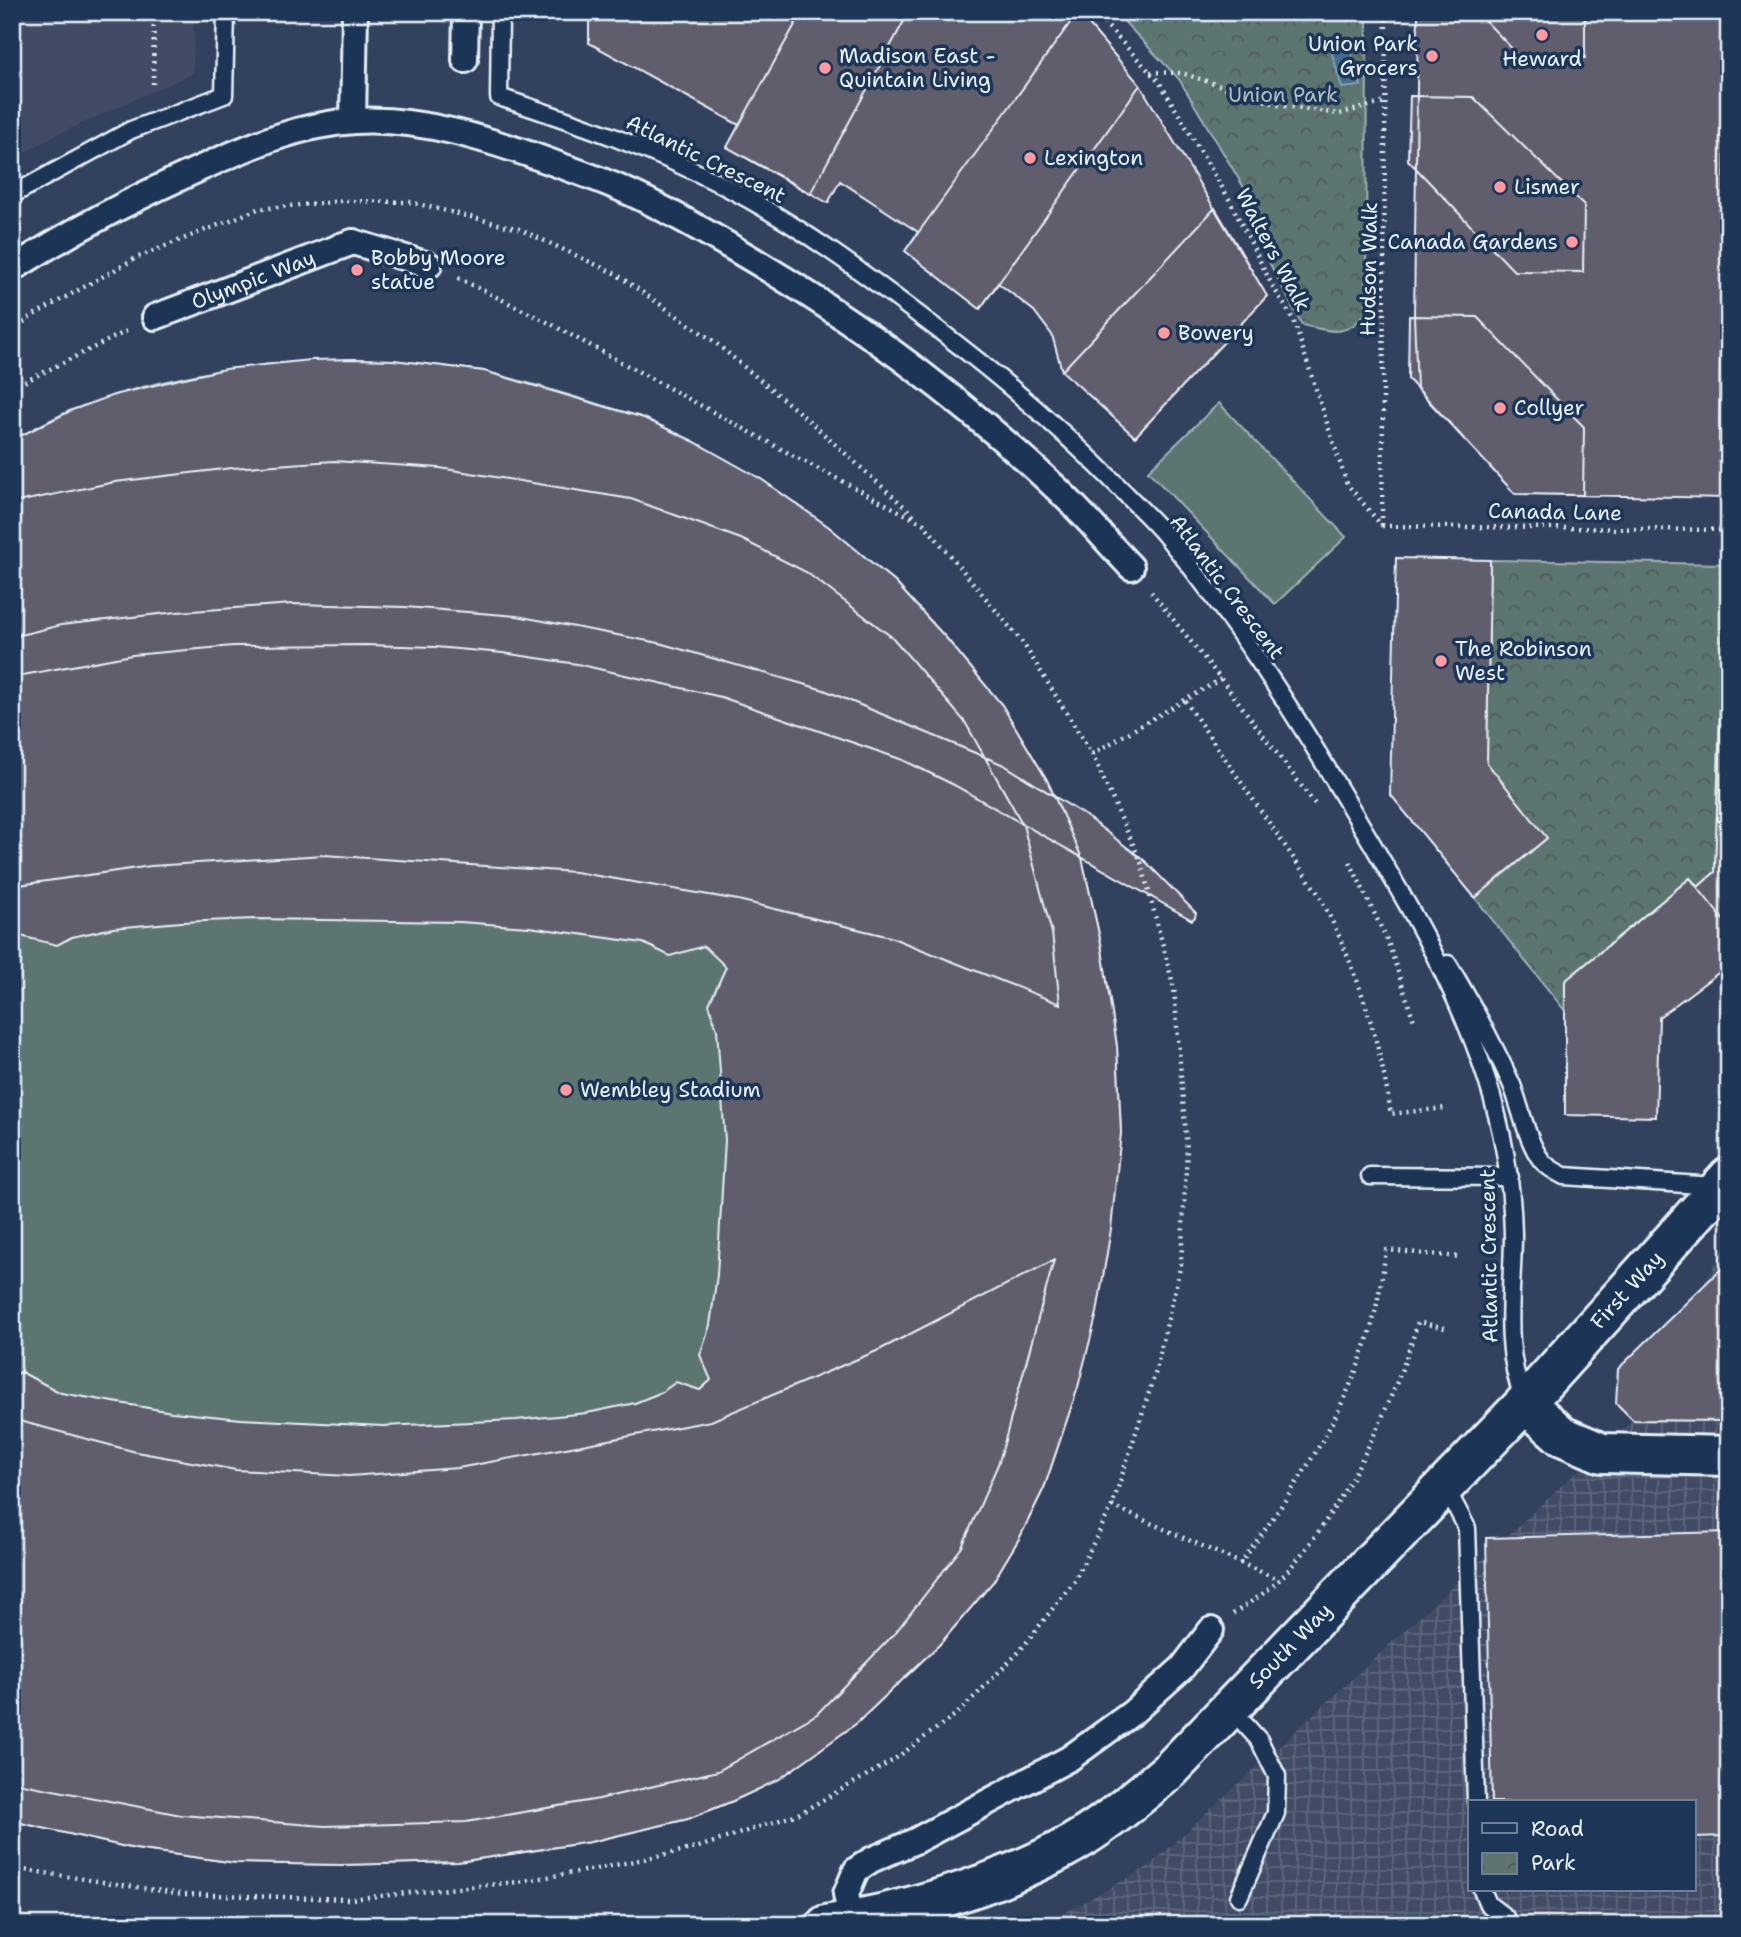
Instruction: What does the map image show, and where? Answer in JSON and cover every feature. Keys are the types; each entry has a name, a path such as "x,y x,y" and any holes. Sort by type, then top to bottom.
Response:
{"main road":[{"name":"First Way","path":"1525,1404 1726,1182"},
{"path":"1525,1404 1562,1436 1602,1453 1729,1456"},
{"name":"South Way","path":"843,1923 916,1905 991,1881 1062,1850 1114,1816 1170,1770 1231,1709 1525,1404"}],"street":[{"path":"353,121 355,12"},
{"path":"465,60 466,12"},
{"path":"12,268 56,240 147,192 257,143 294,131 353,121 387,121 513,148 625,190 806,290 979,420 1056,488 1131,567"},
{"path":"353,242 429,265"},
{"name":"Olympic Way","path":"269,268 353,242"},
{"name":"Olympic Way","path":"155,317 353,242"},
{"path":"843,1923 846,1894 856,1870 1070,1758 1132,1713 1182,1668 1211,1630"}],"lane":[{"path":"12,194 131,130 224,95 226,12"},
{"name":"Atlantic Crescent","path":"500,12 499,97 599,131 722,185 797,228 860,271 994,372 1089,456 1164,534 1235,626 1317,751 1387,868 1468,1026 1502,1127 1510,1177 1513,1235 1511,1340 1515,1378 1525,1404"},
{"path":"1387,868 1483,1022 1513,1087 1533,1146 1551,1170 1564,1177 1726,1182"},
{"path":"1370,1176 1510,1177"},
{"path":"1445,1486 1467,1528 1476,1800"},
{"path":"1231,1709 1259,1740 1277,1776 1276,1812 1239,1897"},
{"path":"1483,1892 1488,1904 1505,1917"}],"path":[{"path":"153,84 154,12"},
{"name":"Walters Walk","path":"1094,12 1160,83 1229,199 1272,285 1293,319 1347,484 1382,526"},
{"name":"Hudson Walk","path":"1382,526 1386,12"},
{"path":"1150,72 1182,73 1278,105 1339,114 1385,102"},
{"path":"12,331 30,317 138,257 258,209 343,201 410,202 519,229 616,274 712,340 807,419 924,524 1024,643 1092,754 1141,862 1174,988 1187,1150 1181,1264 1155,1374 1112,1506 1075,1580 1019,1652 959,1712 892,1761 798,1814 696,1848 517,1882 350,1899 182,1894 12,1868"},
{"path":"429,265 524,310 924,524"},
{"path":"12,388 52,369"},
{"name":"Canada Lane","path":"1382,526 1729,530"},
{"path":"1131,567 1221,679 1319,810"},
{"path":"1092,754 1221,679"},
{"path":"1185,701 1317,892 1330,916 1366,1003 1391,1114 1446,1108"},
{"path":"1346,853 1388,942 1415,1024"},
{"path":"1240,1564 1286,1501 1350,1387 1369,1332 1386,1250 1458,1257"},
{"path":"1211,1630 1279,1580 1318,1531 1361,1460 1390,1401 1418,1322 1449,1329"},
{"path":"1112,1506 1279,1580"}],"shaded area":[{"path":"12,12 194,12 193,73 52,137 12,160"},
{"path":"1347,38 1361,86 1342,88 1329,43"},
{"path":"1729,1239 1729,1925 1037,1925 1048,1922 1149,1866 1633,1420 1649,1383"}],"green space":[{"name":"Union Park","path":"1115,12 1367,12 1366,312 1359,321 1345,330 1337,331 1302,325 1256,237 1252,201 1179,79"},
{"name":"Wembley Stadium","path":"356,359 393,360 484,371 644,418 761,479 829,527 895,582 1002,705 1047,780 1082,858 1101,943 1117,1046 1121,1133 1078,1387 1044,1488 1020,1537 993,1582 940,1644 857,1723 778,1780 733,1801 688,1819 590,1842 458,1862 341,1865 236,1863 135,1849 12,1821 12,440 75,409 178,378 249,366"},
{"path":"1219,403 1346,537 1275,604 1148,471"},
{"path":"1490,560 1725,564 1715,872 1698,887 1690,878 1565,981 1565,1011 1475,898 1547,838 1487,763"}],"building":[{"path":"12,12 25,12 12,29"},
{"path":"589,12 1063,12 1071,21 1078,12 1140,85 1267,296 1135,437 1062,371 1052,335 1034,311 998,283 980,309 905,251 918,232 840,181 828,203 727,147 739,125 589,43"},
{"name":"Madison East - Quintain Living","path":"802,12 909,12 810,194 727,147"},
{"name":"Lexington","path":"1078,12 1140,85 980,309 905,251"},
{"name":"Canada Gardens","path":"1418,12 1729,12 1729,498 1515,494 1417,388 1414,316"},
{"name":"Heward","path":"1477,12 1585,12 1585,58 1520,57"},
{"path":"1726,12 1729,12 1729,56 1725,56"},
{"path":"1726,12 1729,12 1729,56 1725,56"},
{"name":"Lismer","path":"1410,96 1473,97 1584,205 1583,272 1514,271 1408,160"},
{"path":"1725,154 1729,154 1729,487 1722,487 1723,441 1719,441 1720,345 1726,345 1727,247 1723,247"},
{"path":"1725,154 1729,154 1729,247 1723,247"},
{"name":"Bowery","path":"1215,208 1267,296 1135,437 1062,371"},
{"name":"Collyer","path":"1409,316 1477,317 1584,427 1583,495 1515,494 1408,379"},
{"path":"1720,345 1729,345 1729,441 1719,441"},
{"name":"Wembley Stadium","path":"311,360 393,360 484,371 644,418 693,441 761,479 829,527 895,582 1002,705 1047,780 1082,858 1101,943 1117,1046 1121,1133 1111,1229 1097,1313 1078,1387 1044,1488 1020,1537 993,1582 940,1644 857,1723 778,1780 733,1801 688,1819 590,1842 458,1862 341,1865 236,1863 135,1849 12,1821 12,1377 21,1372 61,1393 172,1412 241,1419 383,1426 516,1420 587,1413 635,1403 662,1392 676,1382 700,1390 711,1380 700,1355 710,1325 717,1275 725,1140 717,1030 709,1004 726,967 704,946 670,956 643,943 529,927 460,922 255,919 181,922 113,928 72,937 57,945 12,934 12,440 72,410 114,395 180,379 225,369"},
{"path":"334,461 440,468 631,499 741,539 806,572 893,638 965,722 1023,825 1052,933 1060,1004 890,937 738,900 575,872 324,855 151,866 12,886 12,503 115,482 232,468"},
{"name":"The Robinson West","path":"1396,558 1490,560 1487,763 1547,838 1475,898 1390,794"},
{"path":"1725,564 1729,564 1729,965 1659,1017 1656,1117 1565,1115 1565,981 1690,878 1698,887 1715,872"},
{"path":"1725,564 1729,564 1729,821 1717,821"},
{"path":"293,604 405,607 517,616 659,643 824,690 1004,765 1083,814 1145,861 1196,913 1195,917 1192,920 954,785 903,760 721,697 577,664 503,653 435,647 233,646 132,655 12,677 12,637 61,625 177,612"},
{"path":"1690,878 1729,927 1729,965 1659,1017 1656,1117 1565,1115 1565,981"},
{"path":"1054,1260 999,1462 962,1547 895,1633 817,1714 718,1771 599,1799 466,1822 325,1826 181,1815 12,1782 12,1419 136,1452 236,1470 349,1476 458,1468 711,1421 879,1350"},
{"path":"1729,1261 1729,1421 1633,1420 1616,1403 1618,1369"},
{"path":"1729,1532 1729,1836 1696,1837 1696,1800 1492,1800 1486,1538"}],"place":[{"name":"Heward","path":"1542,35"},
{"name":"Union Park Grocers","path":"1432,56"},
{"name":"Madison East - Quintain Living","path":"825,68"},
{"name":"Lexington","path":"1030,158"},
{"name":"Lismer","path":"1500,187"},
{"name":"Canada Gardens","path":"1572,242"},
{"name":"Bobby Moore statue","path":"357,270"},
{"name":"Bowery","path":"1164,333"},
{"name":"Collyer","path":"1500,408"},
{"name":"The Robinson West","path":"1441,661"},
{"name":"Wembley Stadium","path":"566,1090"}]}
